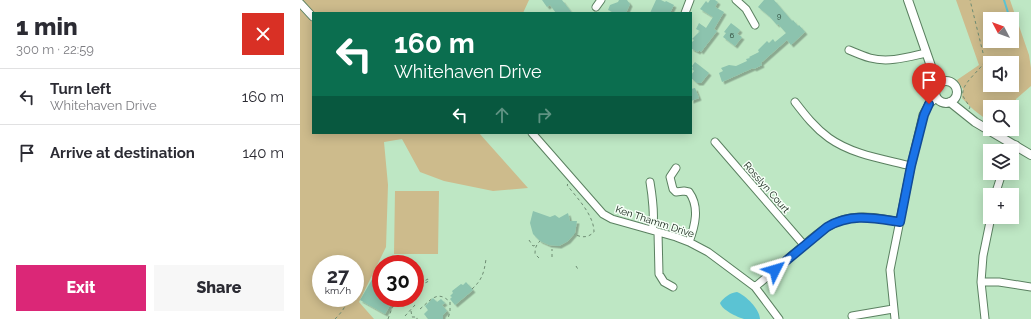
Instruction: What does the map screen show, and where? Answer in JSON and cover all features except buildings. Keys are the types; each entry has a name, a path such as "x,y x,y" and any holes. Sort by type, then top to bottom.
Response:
{"street":[{"path":"596,8 601,0"},
{"path":"686,12 690,0"},
{"path":"736,0 746,9 755,25"},
{"path":"908,0 932,70 939,83"},
{"path":"300,3 312,17"},
{"path":"849,50 870,58 882,60 896,59 926,53"},
{"path":"946,81 955,86 955,97 950,102 944,103 936,98 935,88 939,83 946,81"},
{"path":"894,319 890,270 911,166 924,115 929,104 936,98"},
{"path":"795,102 812,123 829,138 836,142 860,153 911,166"},
{"path":"950,102 1007,144"},
{"name":"Ken Thamm Drive","path":"533,134 603,214 612,219 676,237 708,252 755,287 779,319"},
{"name":"Rosslyn Court","path":"715,142 804,245"},
{"path":"1019,151 1031,155"},
{"path":"676,168 670,177 673,189 676,192 689,192 694,202 695,224 689,242"},
{"path":"650,182 659,274 664,282 673,287"},
{"path":"755,287 804,245 835,222 851,218 868,217 900,222"},
{"path":"986,319 981,282 983,256 989,224"},
{"path":"981,282 999,282 1031,287"},
{"path":"852,316 893,309"}],"path":[{"path":"966,114 970,107 964,97 964,86 983,65 984,61 970,0"},
{"path":"573,180 567,185 589,214 594,226 594,232 589,236 580,237 574,234"},
{"path":"530,240 533,246 536,245"},
{"path":"539,258 535,254 535,250 536,245 540,241"},
{"path":"552,249 552,257"},
{"path":"472,289 479,283 484,273 486,259"},
{"path":"576,266 580,271"},
{"path":"428,279 429,281 415,287 428,279"},
{"path":"420,309 437,295 441,296 450,302 448,319"},
{"path":"335,319 344,307"},
{"path":"388,319 393,307"},
{"path":"405,316 414,307"},
{"path":"411,311 412,317 416,317 417,319"}],"shaded area":[{"path":"300,0 529,0 523,12 312,12 312,134 480,134 528,188 493,191 444,181 420,172 402,139 384,142 388,185 386,247 382,255 372,255 372,276 364,292 364,255 312,255 312,307 363,307 374,319 300,319"},
{"path":"956,0 1010,0 1014,12 983,12 983,48 1019,48 1019,26 1029,55 1031,86 1016,100 983,100 983,117 968,105 962,98 963,89 957,80 979,65"},
{"path":"395,191 439,191 438,254 394,254"}],"water":[{"path":"737,292 752,303 760,319 741,318 730,313 721,306 720,303 725,297"}],"waterway":[{"path":"1004,0 1008,12"}],"route":[{"path":"775,270 804,245 835,222 851,218 868,217 900,222 911,166 924,115 929,104"}]}
